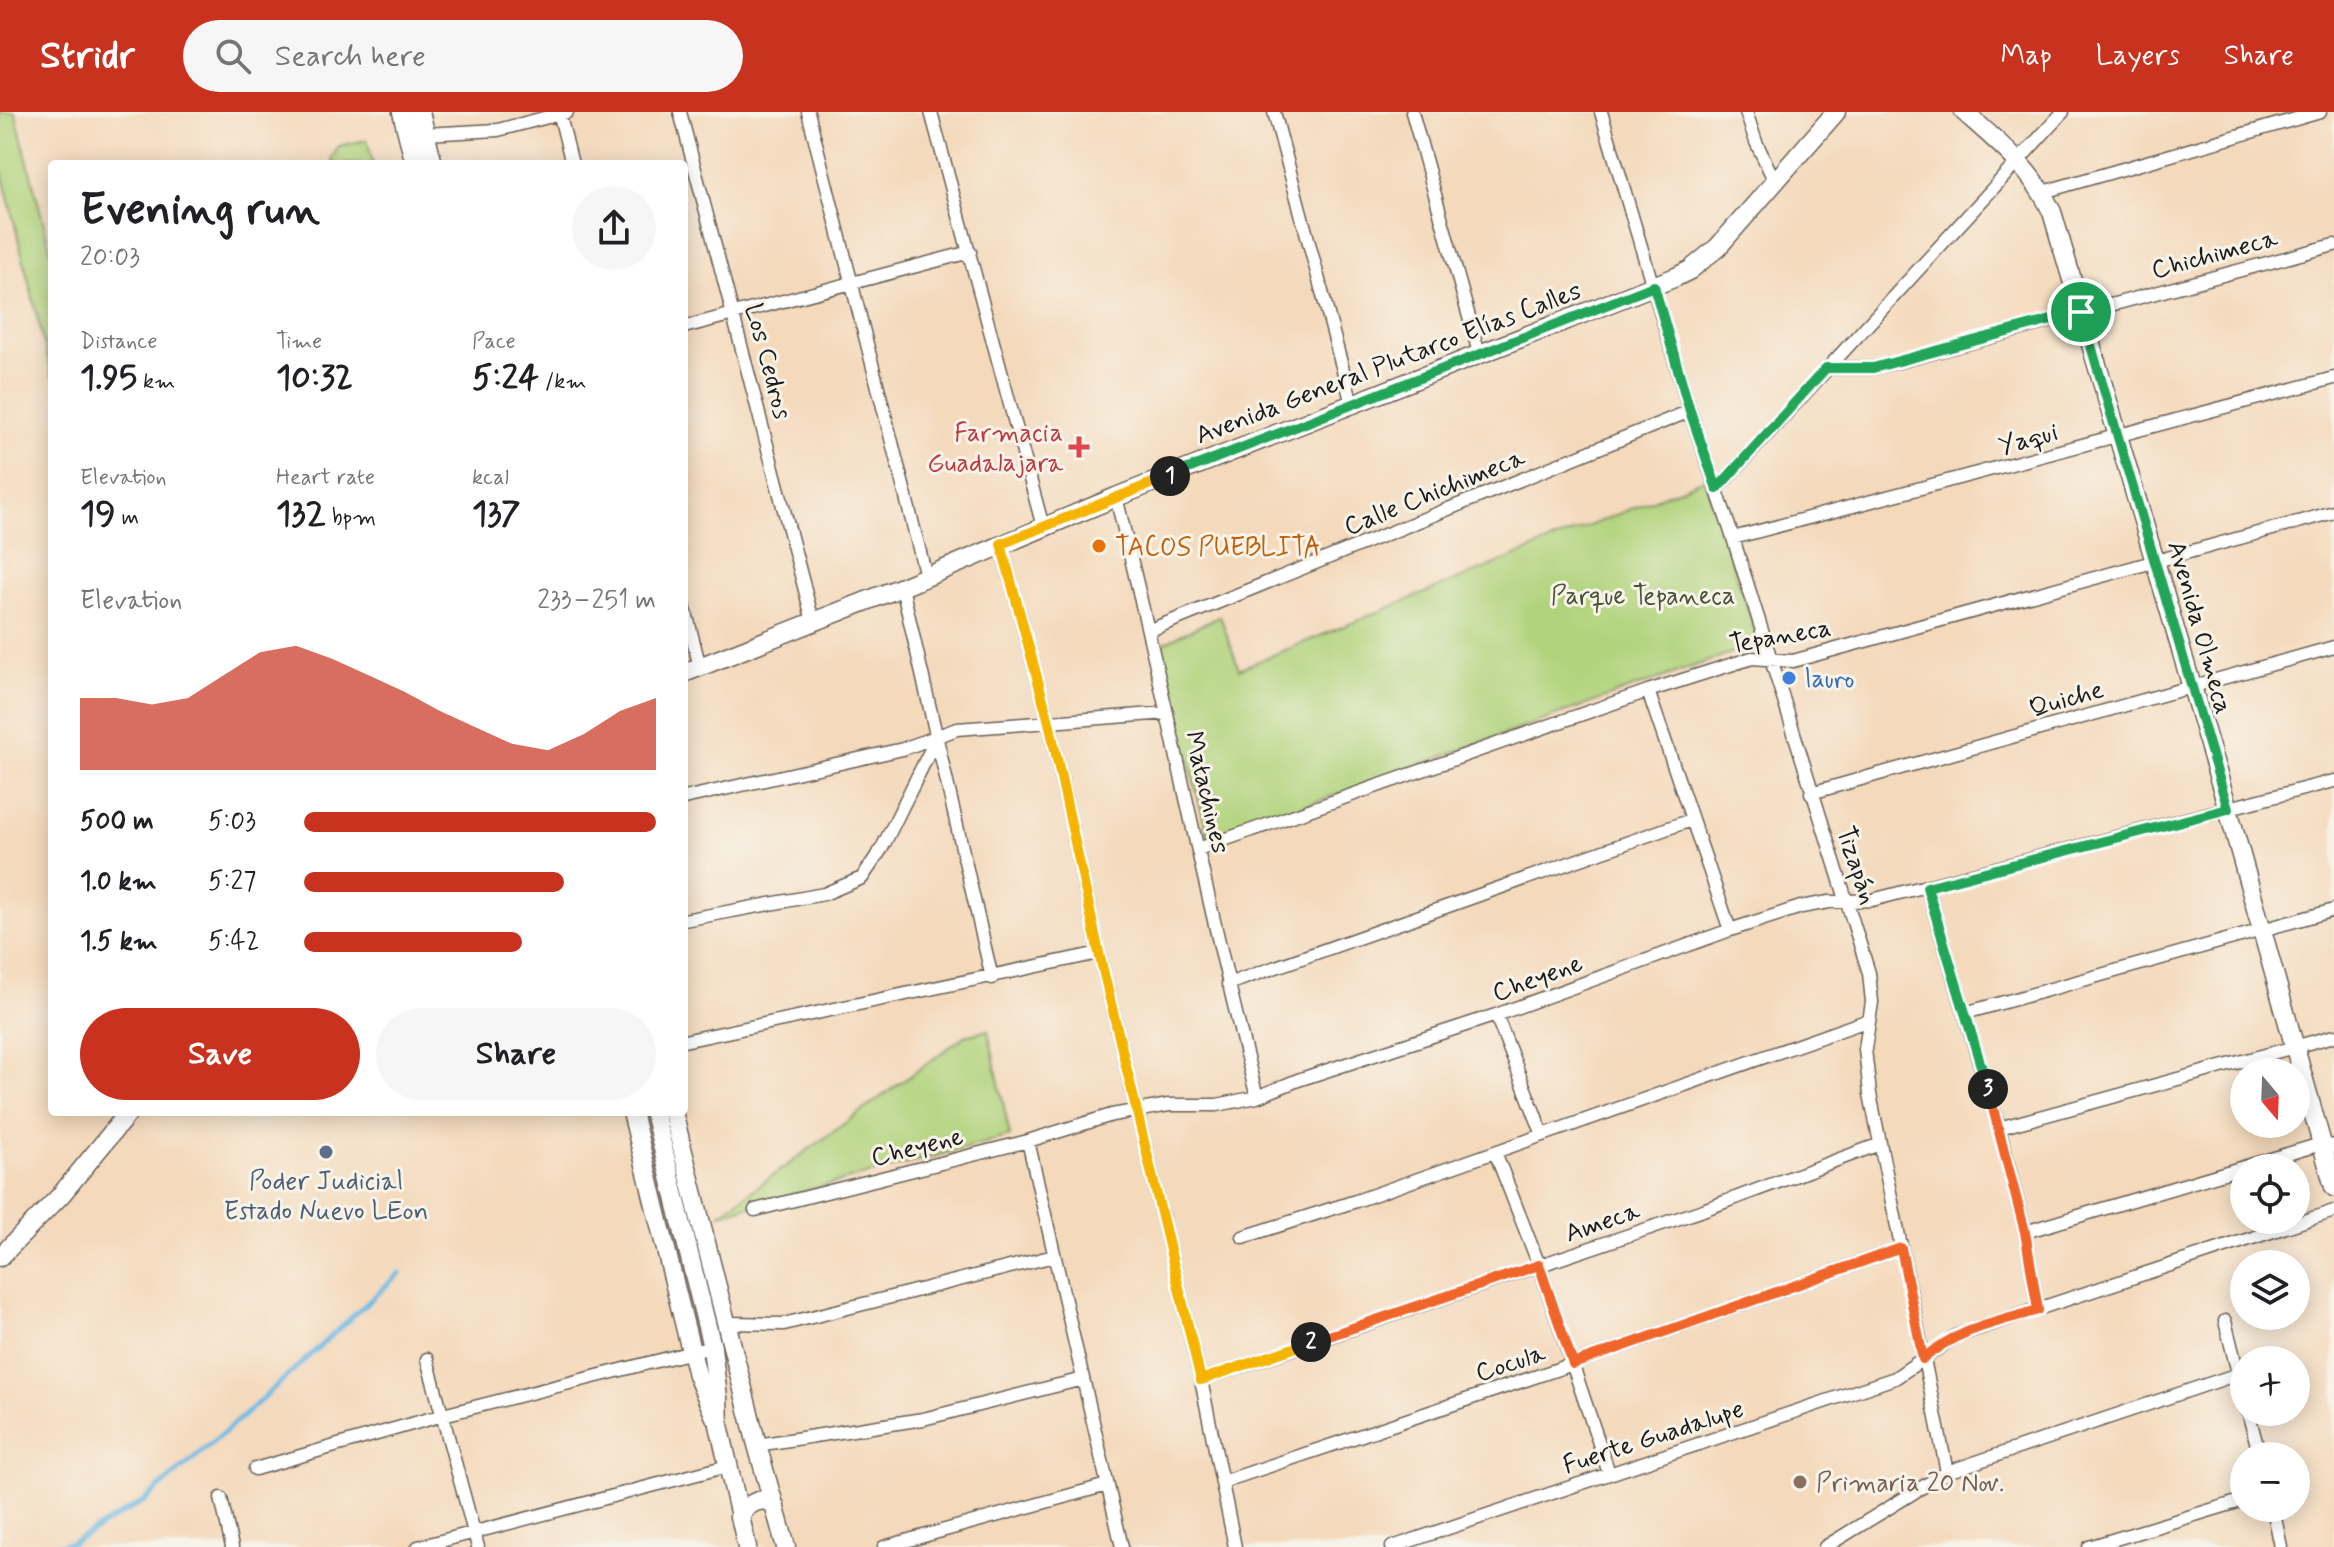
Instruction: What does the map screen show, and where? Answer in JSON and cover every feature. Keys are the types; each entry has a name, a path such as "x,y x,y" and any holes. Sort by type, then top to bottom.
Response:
{"street":[{"path":"402,112 414,160"},
{"path":"420,112 432,160"},
{"name":"Los Cedros","path":"680,112 813,621"},
{"path":"808,112 926,576"},
{"path":"931,112 1043,527"},
{"path":"1274,112 1352,404"},
{"path":"1412,112 1479,353"},
{"name":"Tizapán","path":"1601,112 1690,411 1733,538 1872,986 1865,1064 1947,1472"},
{"path":"1746,112 1775,182"},
{"name":"Avenida General Plutarco Elías Calles","path":"692,670 902,587 1116,497 1690,270 1705,259 1836,112"},
{"name":"Avenida Olmeca","path":"1964,112 2018,161 2043,192 2058,232 2228,809 2260,930 2328,1145 2334,1187"},
{"path":"1717,489 2063,112"},
{"path":"2043,192 2320,112"},
{"path":"425,134 498,130 562,113 571,160"},
{"name":"Chichimeca","path":"1826,368 1873,368 2334,245"},
{"path":"688,326 970,252"},
{"name":"Yaqui","path":"1733,538 2334,378"},
{"name":"Calle Chichimeca","path":"1150,630 1690,411"},
{"name":"Matachines","path":"1116,497 1150,630 1228,984 1257,1097"},
{"name":"Tepaneca","path":"1198,849 1648,691 1752,658 1793,661 2334,512"},
{"path":"1001,544 1049,722 1099,953 1201,1380 1235,1547"},
{"path":"902,587 992,978"},
{"path":"688,638 692,670"},
{"name":"Quiche","path":"1811,793 2334,647"},
{"path":"1648,691 1730,930"},
{"path":"688,797 903,749 957,729 1167,713"},
{"path":"688,919 824,894 862,878 882,848 937,737"},
{"name":"Cheyene","path":"755,1210 1028,1141 1112,1115 1169,1105 1217,1105 1257,1097 1298,1080 1496,1015 1801,907 1872,900 1927,887 2334,781"},
{"path":"1228,984 1691,820"},
{"path":"1927,887 1999,1128 2025,1232 2038,1310"},
{"path":"1965,1013 2334,910"},
{"path":"688,1040 1099,953"},
{"path":"1496,1015 1543,1135"},
{"path":"1243,1237 1869,1020"},
{"path":"1999,1128 2334,1036"},
{"path":"0,1257 60,1196 126,1116"},
{"path":"633,1116 697,1375 719,1425"},
{"path":"655,1116 712,1347 719,1425 747,1547"},
{"path":"674,1116 757,1445 786,1547"},
{"path":"1028,1141 1122,1547"},
{"name":"Ameca","path":"1201,1380 1703,1210 1880,1144"},
{"path":"2025,1232 2328,1145"},
{"path":"1495,1152 1539,1265 1609,1473"},
{"name":"Fuerte Guadalupe","path":"1392,1547 1895,1378 1937,1346 1956,1336 2334,1211"},
{"name":"Cocula","path":"1222,1482 1573,1364 1901,1248"},
{"path":"726,1323 784,1324 1054,1256"},
{"path":"2225,1321 2231,1346"},
{"path":"255,1469 443,1415 712,1347"},
{"path":"427,1359 478,1547"},
{"path":"1825,1547 1947,1472 2230,1377"},
{"path":"757,1445 923,1419 1083,1379"},
{"path":"418,1547 728,1466"},
{"path":"884,1547 1107,1485"},
{"path":"221,1498 232,1547"},
{"path":"739,1517 748,1505 761,1500 775,1506"},
{"path":"2089,1547 2230,1504"},
{"path":"2276,1522 2281,1547"}],"green space":[{"path":"0,112 15,112 48,240 48,361 0,164"},
{"path":"367,140 372,160 332,160 339,146"},
{"name":"Parque Tepaneca","path":"1704,479 1759,643 1209,840 1159,645 1220,616 1239,669"},
{"path":"988,1030 1010,1136 720,1214 965,1036"}],"waterway":[{"path":"44,1547 72,1543 144,1501 250,1410 400,1273"}],"place":[{"name":"Farmacia Guadalajara","path":"1079,447"},
{"name":"TACOS PUEBLITA","path":"1099,546"},
{"name":"lauro","path":"1789,678"},
{"name":"Poder Judicial Estado Nuevo LEon","path":"326,1152"},
{"name":"Primaria 20 Nov.","path":"1800,1482"}],"route":[{"path":"1654,286 1690,411 1717,489 1826,368 1873,368 2081,312 2228,809 1927,887 1999,1128 2025,1232 2038,1310 1956,1336 1937,1346 1923,1359 1901,1248 1573,1364 1539,1265 1201,1380 1099,953 1049,722 1001,544 1654,286"}]}
